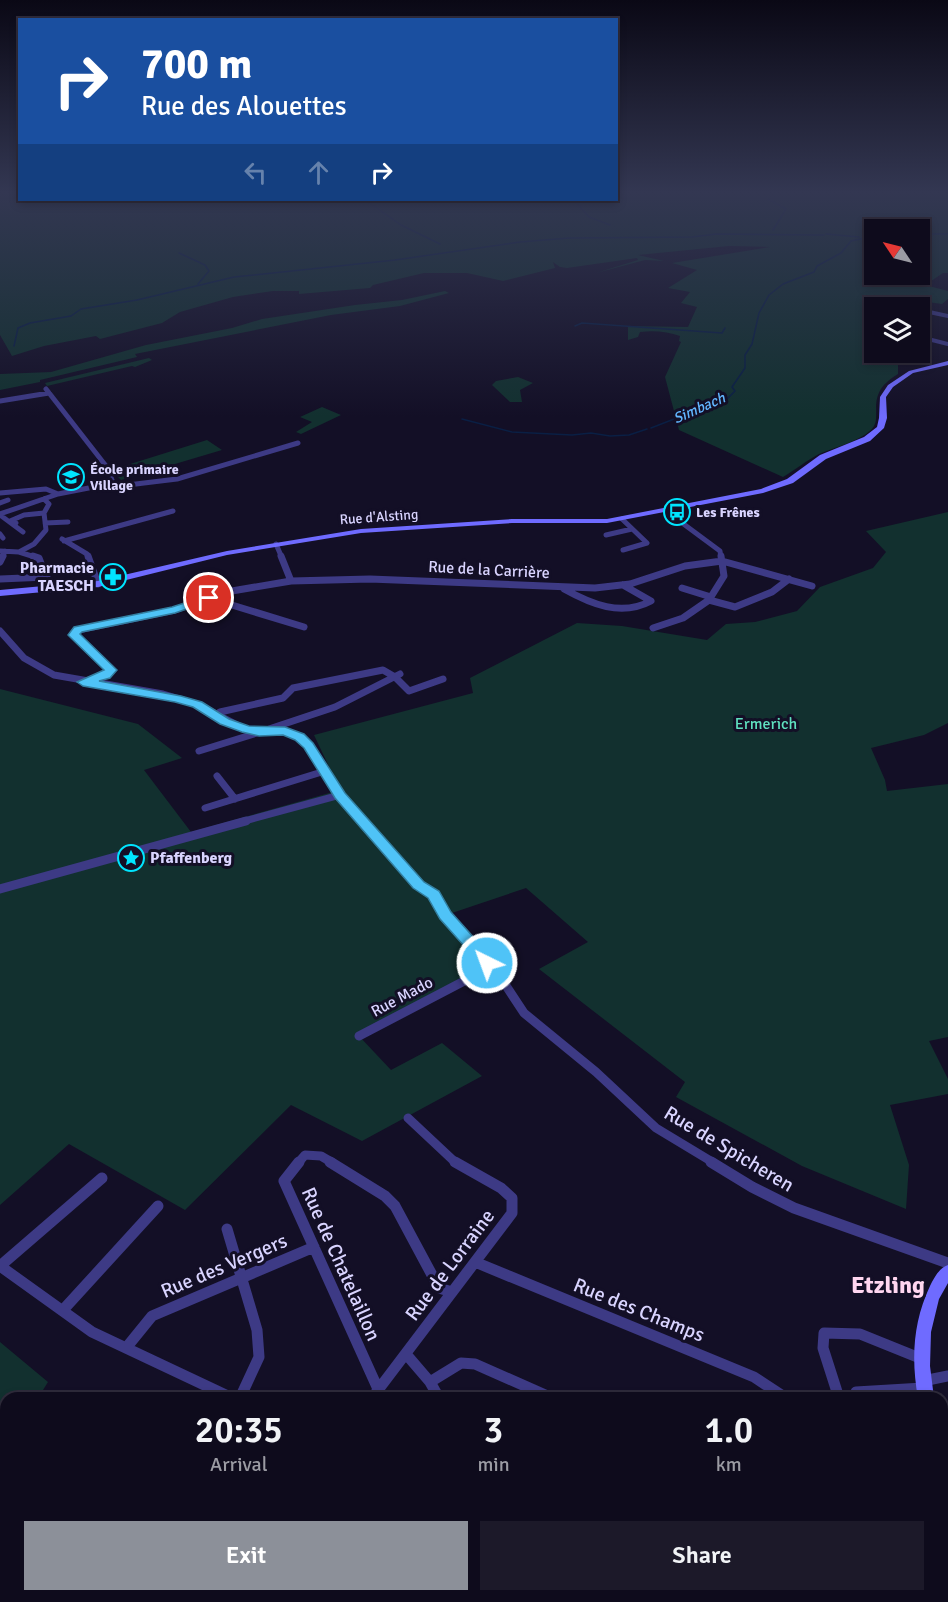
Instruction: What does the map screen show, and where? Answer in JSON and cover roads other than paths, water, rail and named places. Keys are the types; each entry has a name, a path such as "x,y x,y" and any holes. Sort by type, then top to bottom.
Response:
{"main road":[{"name":"Rue d'Alsting","path":"0,592 99,584 204,558 276,544 374,530 512,521 595,522 666,511 763,491 790,481 826,456 856,445 876,433 883,418 884,397 887,389 904,375 948,363"},
{"path":"924,1389 922,1359 927,1308 937,1284 948,1271"}],"street":[{"path":"930,312 948,316"},
{"path":"930,340 948,344"},
{"path":"0,401 47,391 106,466 112,478 110,483 58,494 0,515"},
{"path":"92,487 152,485 235,463 298,443"},
{"path":"0,493 46,489 58,494"},
{"path":"19,552 46,536 44,513 49,504 44,499"},
{"path":"0,503 8,500"},
{"path":"99,584 87,554 62,539 173,511"},
{"path":"653,628 683,618 710,598 724,576 720,551 666,511"},
{"path":"13,522 24,515 44,513"},
{"path":"0,515 13,522 22,532"},
{"path":"622,519 647,543 623,550"},
{"path":"45,523 68,522"},
{"path":"606,535 632,529"},
{"path":"276,544 291,581"},
{"path":"0,562 3,551 19,552 39,558 51,589"},
{"path":"722,561 812,586"},
{"name":"Rue de la Carrière","path":"83,682 106,675 111,670 74,635 78,630 175,610 226,592 291,581 370,579 529,584 563,588 623,585 685,566 722,561"},
{"path":"0,579 47,577"},
{"path":"682,588 735,607 772,592 789,579"},
{"path":"563,588 619,610 632,609 651,602 623,585"},
{"path":"209,598 304,627"},
{"path":"0,631 13,650 39,670 83,682 157,694 197,704 224,721 259,732"},
{"path":"220,712 283,698 293,688 383,670 397,675 409,691 444,679"},
{"path":"199,751 335,707 397,675"},
{"name":"Rue de Spicheren","path":"259,732 285,731 300,737 309,746 340,795 418,885 433,895 445,915 491,967 524,1013 596,1072 644,1119 752,1187 794,1208 948,1263"},
{"path":"205,808 325,771"},
{"path":"217,776 235,799"},
{"path":"0,889 340,795"},
{"name":"Rue Mado","path":"359,1036 491,967"},
{"name":"Rue de Lorraine","path":"377,1392 512,1213 512,1198 501,1188 460,1167 408,1118"},
{"name":"Rue de Chatelaillon","path":"374,1392 284,1181 304,1155 321,1156 385,1196 395,1206 439,1288 452,1292"},
{"path":"102,1178 0,1266 92,1332 219,1392"},
{"path":"63,1310 158,1206"},
{"path":"227,1229 257,1330 259,1357 243,1392"},
{"name":"Rue des Vergers","path":"126,1348 152,1316 314,1247"},
{"name":"Rue des Champs","path":"475,1262 754,1377 777,1392"},
{"path":"837,1392 823,1348 824,1333 860,1334 922,1359"},
{"path":"406,1354 436,1392"},
{"path":"430,1382 461,1363 475,1364 538,1392"},
{"path":"856,1392 924,1389 948,1376"}],"waterway":[{"path":"198,284 209,271 206,267"},
{"path":"14,346 18,328 30,323 71,316 81,309 137,300 234,277 331,267"},
{"name":"Simbach","path":"651,428 728,398 735,391 732,387 745,368 745,355 752,344 759,313 769,295 783,284 814,272 817,267"},
{"path":"575,326 582,323 722,333 725,328"},
{"name":"Simbach","path":"462,419 512,432 572,435 591,433 610,436 629,435 647,429"}],"place":[{"name":"École primaire Village","path":"71,477"},
{"name":"Les Frênes","path":"677,512"},
{"name":"Pharmacie TAESCH","path":"113,577"},
{"name":"Pfaffenberg","path":"131,858"}],"district":[{"name":"Etzling","path":"888,1285"}],"park label":[{"name":"Ermerich","path":"766,724"}]}
